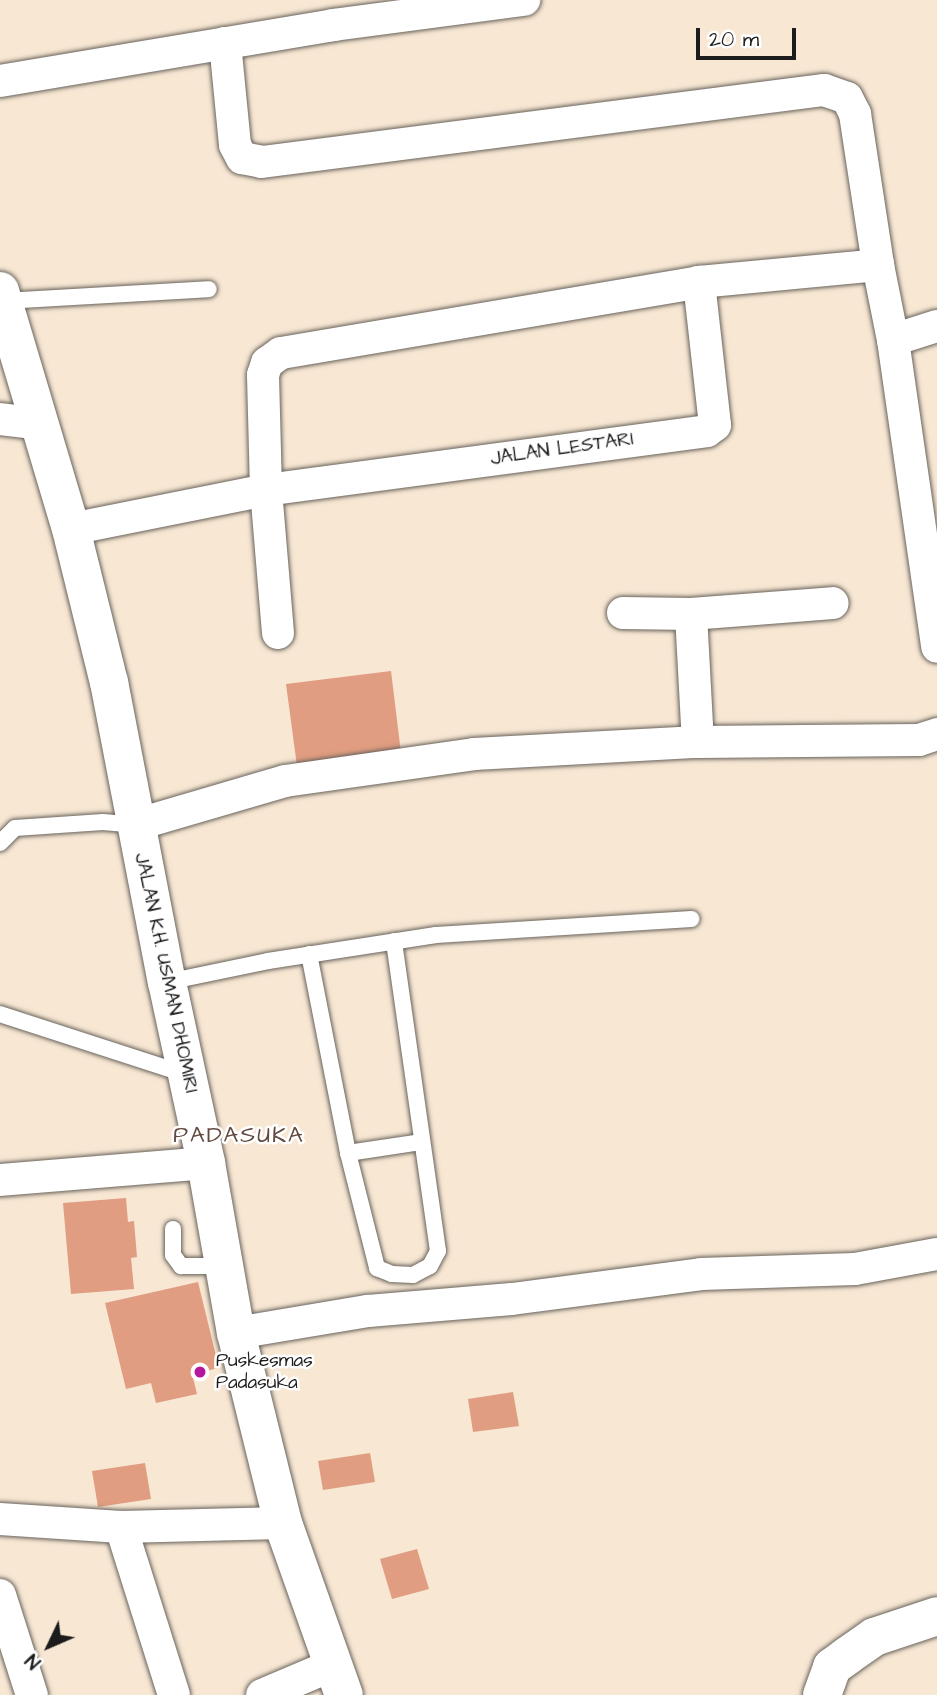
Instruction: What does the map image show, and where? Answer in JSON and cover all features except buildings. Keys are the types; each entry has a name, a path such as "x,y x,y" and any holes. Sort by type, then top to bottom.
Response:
{"main road":[{"name":"JALAN K.H. USMAN DHOMIRI","path":"1,296 42,424 109,682 135,825 206,1163 236,1333 283,1523 338,1680"},
{"path":"822,1695 827,1675 847,1656 874,1637 937,1616"}],"street":[{"path":"0,81 225,43 524,0"},
{"path":"225,43 235,145 242,158 262,162 824,90 847,98 855,114 878,265 893,340 935,612 937,647"},
{"path":"278,633 266,490 263,375 267,363 281,353 699,282 878,265"},
{"name":"JALAN LESTARI","path":"266,490 707,431 715,425 699,282"},
{"path":"893,340 937,326"},
{"path":"0,419 42,424"},
{"path":"71,528 266,490"},
{"path":"623,613 691,614 833,603"},
{"path":"691,614 698,742"},
{"path":"135,825 285,781 474,754 698,742 919,740 937,734"},
{"path":"0,1180 206,1163"},
{"path":"236,1333 368,1311 512,1299 701,1274 855,1269 937,1254"},
{"path":"0,1519 121,1527 283,1523"},
{"path":"121,1527 174,1695"},
{"path":"0,1595 32,1695"},
{"path":"262,1695 338,1680"}],"lane":[{"path":"1,296 209,289"},
{"path":"0,843 15,828 103,822 135,825"},
{"path":"167,982 309,954 394,941 508,929 692,919"},
{"path":"309,954 348,1153 377,1268 392,1274 413,1275 430,1266 438,1251 394,941"},
{"path":"0,1014 187,1075"},
{"path":"348,1153 422,1142"},
{"path":"173,1229 173,1255 181,1266 224,1266"}],"place":[{"name":"Puskesmas Padasuka","path":"200,1372"}],"district":[{"name":"PADASUKA","path":"239,1135"}]}
